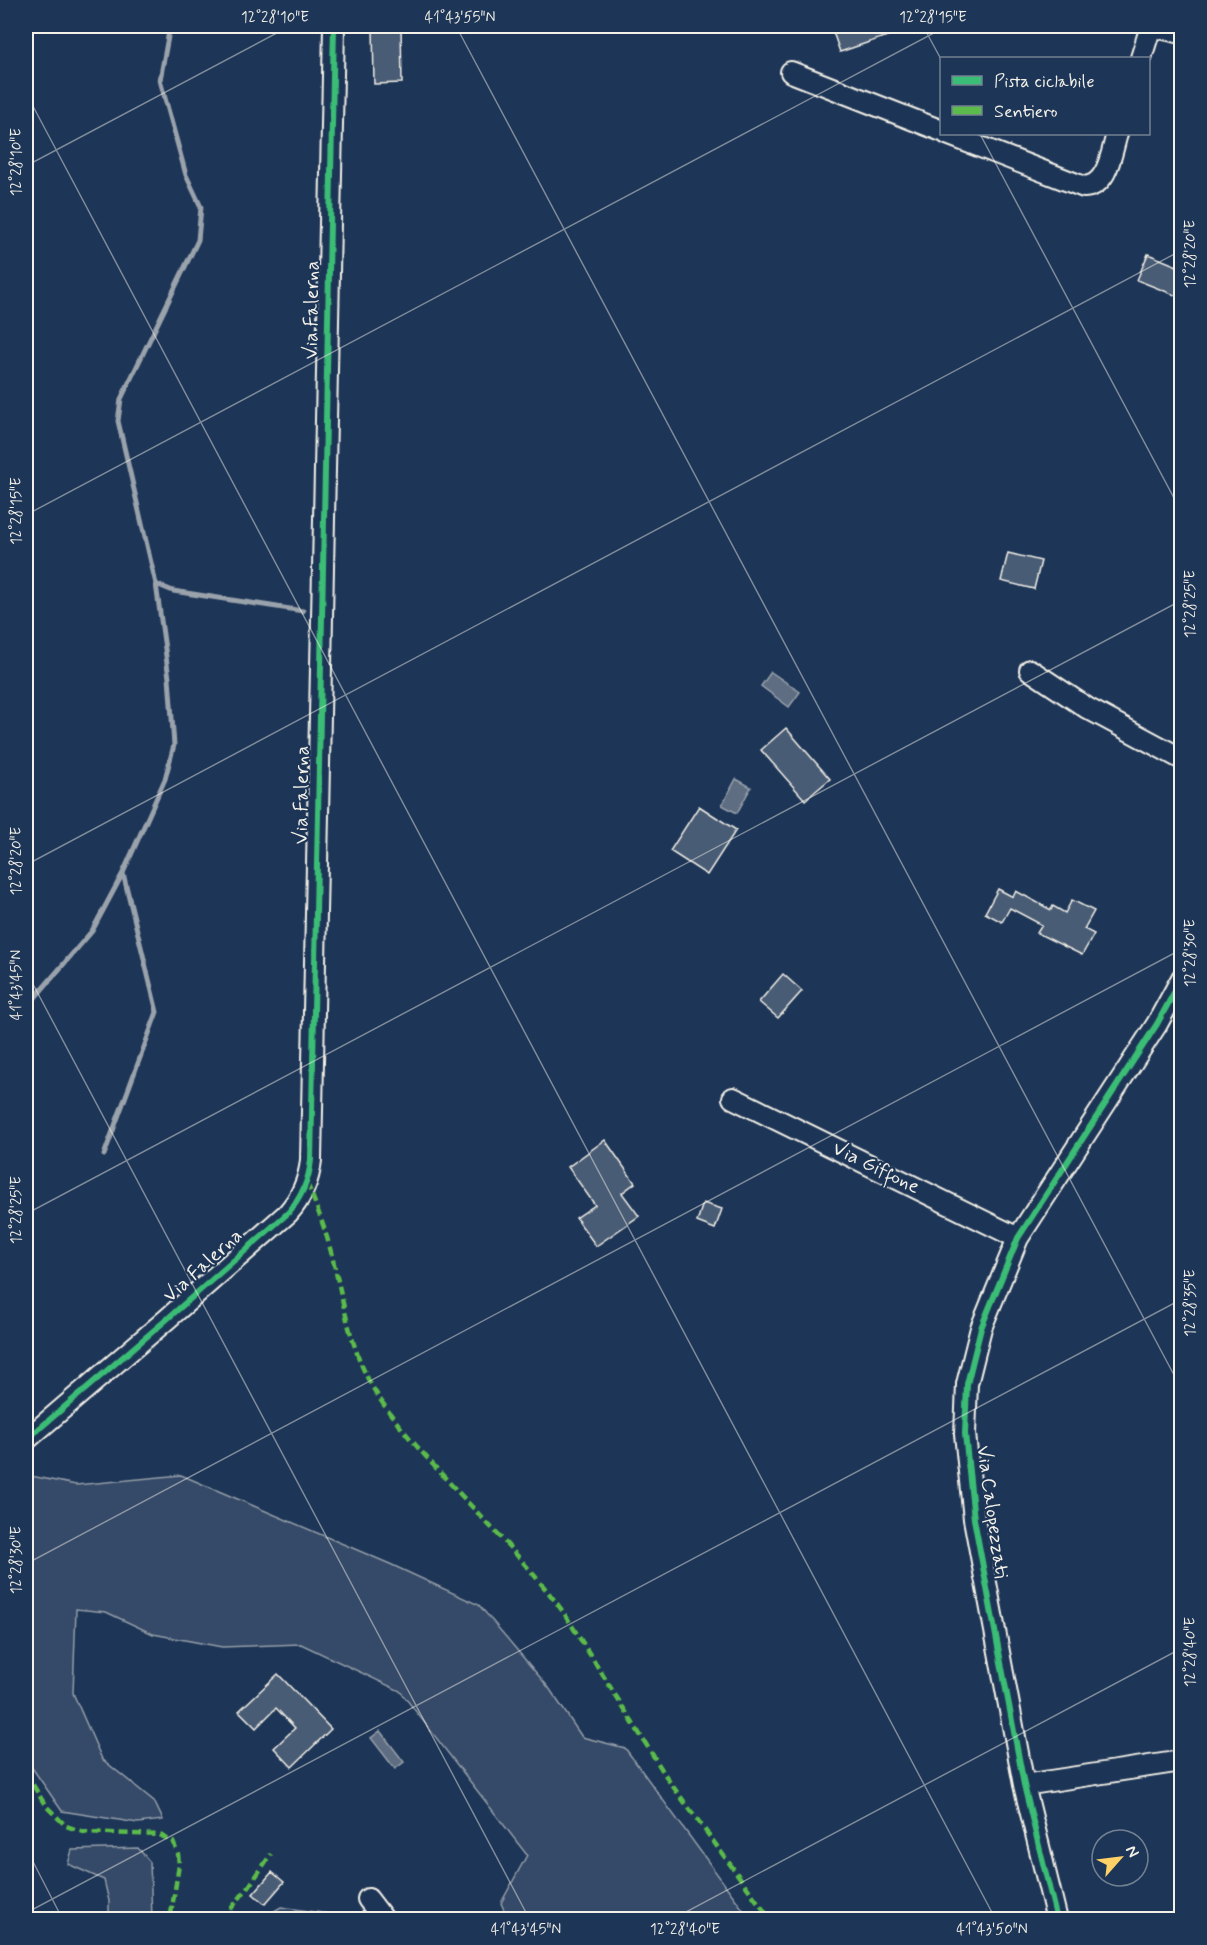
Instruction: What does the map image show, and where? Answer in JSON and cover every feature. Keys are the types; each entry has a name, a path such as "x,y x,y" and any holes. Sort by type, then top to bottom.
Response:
{"street":[{"name":"Via Falerna","path":"26,1440 288,1213 302,1193 308,1177 328,391 334,26"},
{"path":"1141,57 1151,26 1182,33"},
{"path":"791,72 940,130"},
{"path":"950,135 1084,187 1096,184 1104,176 1117,135"},
{"path":"1030,670 1087,708 1182,759"},
{"name":"Via Calopezzati","path":"1057,1920 1024,1785 974,1519 965,1434 967,1384 977,1341 1018,1238 1157,1024 1182,978"},
{"name":"Via Giffone","path":"733,1098 1018,1238"},
{"path":"1024,1785 1182,1761"},
{"path":"368,1899 384,1920"}],"shaded area":[{"path":"771,672 800,692 789,707 761,686"},
{"path":"736,779 751,787 737,813 722,805"},
{"path":"181,1475 390,1564 479,1605 549,1688 582,1737 625,1748 750,1919 508,1919 501,1903 527,1855 400,1691 301,1644 222,1647 153,1634 106,1612 76,1609 73,1693 102,1759 154,1801 163,1820 138,1823 62,1811 26,1759 26,1479 31,1476 76,1485"},
{"path":"380,1731 404,1762 395,1769 371,1738"},
{"path":"138,1848 150,1862 152,1919 109,1919 109,1901 104,1880 68,1864 72,1850"},
{"path":"281,1907 351,1917 349,1920 260,1919"}],"building":[{"path":"373,26 401,26 402,83 374,84"},
{"path":"831,26 911,26 911,28 840,52"},
{"path":"1148,254 1182,268 1182,298 1137,280"},
{"path":"1008,553 1041,561 1034,589 1001,581"},
{"path":"786,728 830,779 805,800 761,750"},
{"path":"699,806 736,830 707,875 670,851"},
{"path":"998,889 1013,897 1016,891 1051,910 1053,906 1065,913 1072,900 1094,911 1084,929 1094,934 1082,955 1037,933 1042,925 1010,908 1002,922 985,913"},
{"path":"783,974 802,991 778,1018 759,1002"},
{"path":"605,1140 635,1183 622,1193 639,1216 596,1246 576,1218 595,1205 568,1167"},
{"path":"703,1203 722,1209 715,1229 697,1222"},
{"path":"278,1674 331,1729 292,1767 274,1748 295,1728 276,1708 256,1728 239,1711"},
{"path":"272,1872 284,1882 265,1904 253,1894"}],"waterway":[{"path":"26,1008 92,931 123,873 165,779 174,745 169,678 156,584 118,421 121,399 198,240 201,207 186,175 160,80 170,26"},
{"path":"156,584 173,591 303,611"},
{"path":"104,1155 157,1012 123,873"}],"marked path":[{"path":"307,1183 329,1243 355,1348 374,1390 412,1440 516,1554 564,1613 669,1781 771,1920"},
{"path":"26,1773 45,1805 66,1826 84,1832 160,1835 173,1842 178,1854 179,1865 170,1920"},
{"path":"222,1920 271,1854"}],"cycle path":[{"path":"26,1440 288,1213 301,1195 309,1175 334,26"},
{"path":"1057,1920 1024,1785 974,1519 965,1434 967,1384 981,1328 1018,1238 1157,1024 1182,978"}]}
